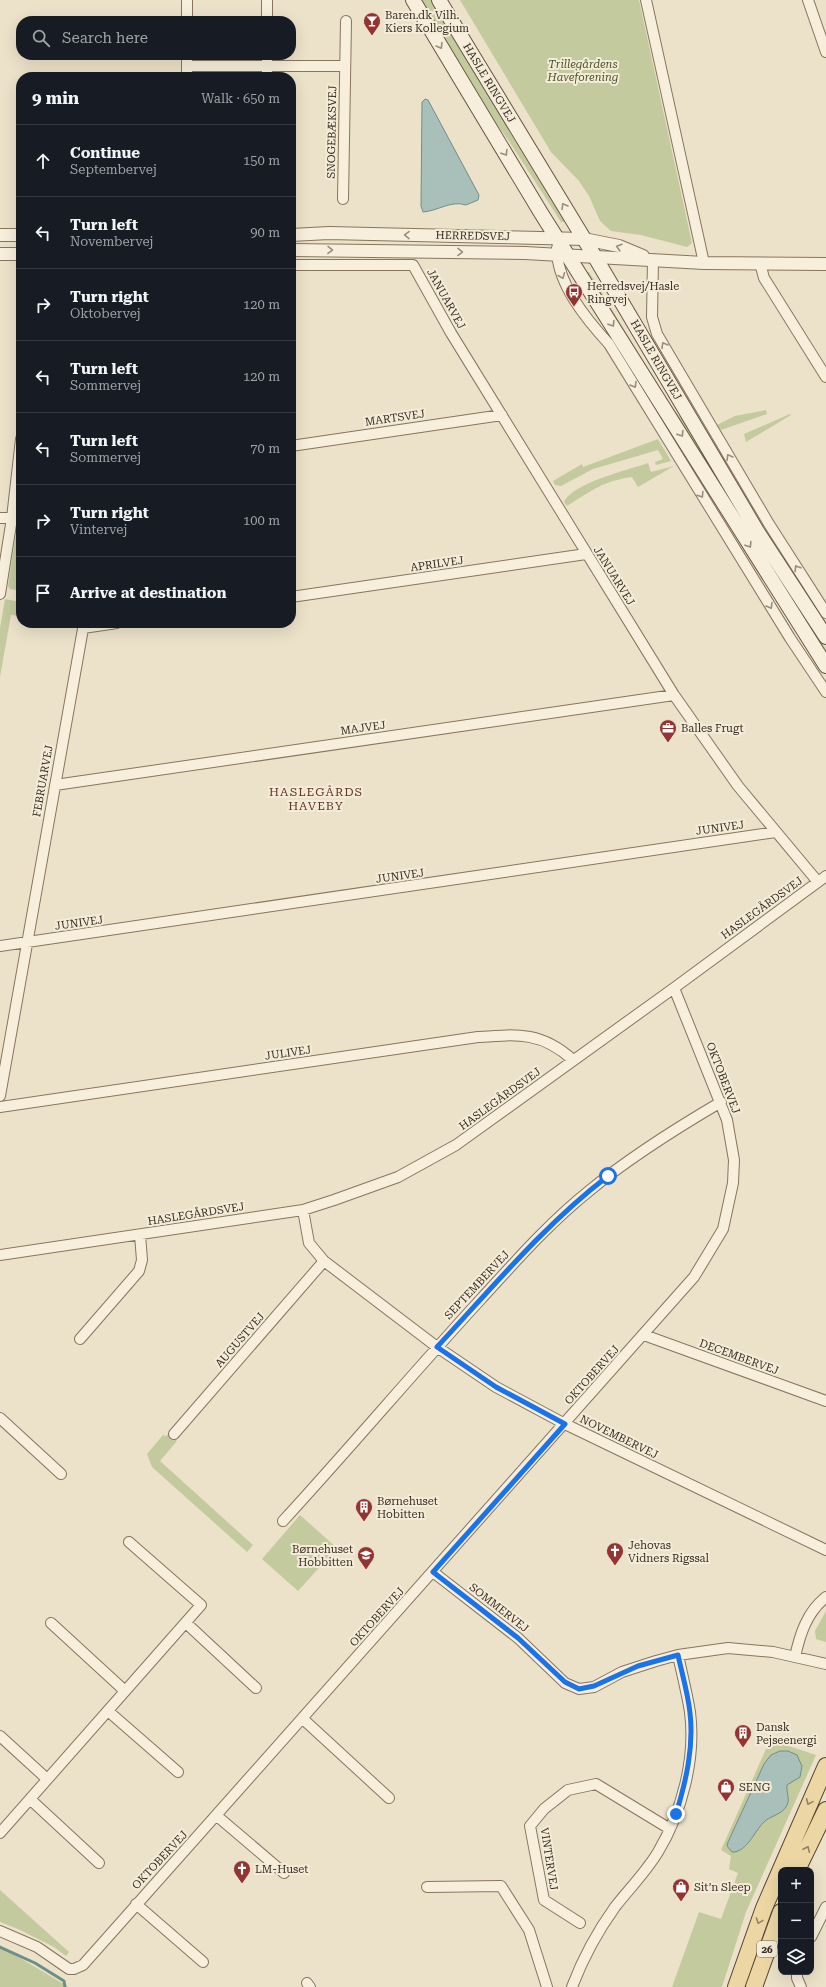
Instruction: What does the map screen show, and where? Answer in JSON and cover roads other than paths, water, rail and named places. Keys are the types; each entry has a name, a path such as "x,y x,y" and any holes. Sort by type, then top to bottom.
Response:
{"main road":[{"name":"HASLE RINGVEJ","path":"413,0 484,120 558,238 563,255 826,666"},
{"name":"HASLE RINGVEJ","path":"438,0 595,257 757,531 826,637"},
{"name":"26","path":"736,1987 764,1908 826,1766"},
{"path":"798,1867 826,1810"},
{"name":"26","path":"754,1987 778,1920"}],"street":[{"path":"187,0 187,16"},
{"path":"267,0 267,16"},
{"path":"646,0 704,263"},
{"path":"808,0 826,52"},
{"name":"SNOGEBÆKSVEJ","path":"343,199 346,21"},
{"path":"187,60 187,72"},
{"path":"267,72 268,60"},
{"path":"187,66 345,66"},
{"name":"HERREDSVEJ","path":"296,235 329,233 584,239 619,246 653,260"},
{"path":"0,235 16,235"},
{"name":"HERREDSVEJ","path":"296,250 563,255 704,263 826,264"},
{"path":"0,254 16,254"},
{"name":"HASLE RINGVEJ","path":"563,255 557,262 563,280 591,324 609,344 779,621 826,692"},
{"name":"HASLE RINGVEJ","path":"653,260 652,317 657,334 769,524 826,613"},
{"path":"760,263 764,278 826,377"},
{"name":"JANUARVEJ","path":"296,265 413,265 451,333 674,695 738,786 776,832 822,879"},
{"name":"MARTSVEJ","path":"296,445 502,415"},
{"path":"0,594 16,483"},
{"path":"0,518 12,518"},
{"name":"APRILVEJ","path":"296,597 586,554"},
{"name":"FEBRUARVEJ","path":"0,1096 83,628"},
{"name":"MAJVEJ","path":"55,785 674,695"},
{"name":"JUNIVEJ","path":"27,943 776,832"},
{"name":"HASLEGÅRDSVEJ","path":"0,1255 303,1210 398,1177 456,1146 822,879"},
{"path":"0,946 27,943"},
{"name":"OKTOBERVEJ","path":"0,1931 37,1946 69,1969 74,1969 83,1965 136,1904 217,1816 694,1277 710,1254 723,1229 733,1184 734,1160 728,1120 674,988"},
{"name":"JULIVEJ","path":"0,1107 478,1037 513,1036 539,1039 557,1046 573,1060"},
{"name":"SEPTEMBERVEJ","path":"283,1521 437,1347 538,1237 588,1191 657,1140 721,1102"},
{"name":"NOVEMBERVEJ","path":"303,1210 309,1243 324,1261 437,1347 496,1387 565,1424 826,1550"},
{"name":"HASLEGÅRDSVEJ","path":"80,1339 139,1271 142,1260 140,1235"},
{"name":"AUGUSTVEJ","path":"174,1434 324,1261"},
{"name":"DECEMBERVEJ","path":"644,1335 826,1401"},
{"path":"0,1418 61,1474"},
{"path":"0,1833 31,1800 47,1779 201,1605 129,1542"},
{"name":"SOMMERVEJ","path":"433,1572 518,1638 565,1682 579,1689 594,1686 638,1666 678,1655 728,1648 773,1652 826,1664"},
{"path":"796,1657 799,1639 805,1623 814,1609 826,1597"},
{"path":"51,1623 125,1691"},
{"path":"186,1623 256,1688"},
{"path":"572,1987 584,1956 595,1938 616,1907 654,1858 670,1829 682,1796 687,1774 691,1734 690,1713 678,1655"},
{"path":"108,1711 178,1772"},
{"path":"303,1719 389,1798"},
{"path":"0,1736 47,1779"},
{"name":"VINTERVEJ","path":"580,1923 544,1900 530,1826 544,1809 568,1790 596,1784 670,1829"},
{"path":"31,1800 99,1863"},
{"path":"217,1816 284,1874"},
{"path":"427,1887 501,1886 529,1930 547,1987"},
{"name":"OKTOBERVEJ","path":"136,1904 203,1962"},
{"path":"814,1931 826,1907"},
{"path":"797,1975 801,1987"}],"water":[{"path":"425,99 428,100 479,195 478,200 466,205 455,204 423,212 421,206 422,102"},
{"path":"780,1751 788,1751 797,1755 802,1766 800,1777 787,1785 788,1799 784,1810 763,1823 742,1849 732,1852 727,1846 728,1842 764,1764 771,1755"}],"waterway":[{"path":"0,1947 35,1963 64,1981 65,1987"}],"place":[{"name":"Baren.dk Vilh. Kiers Kollegium","path":"372,36"},
{"name":"Herredsvej/Hasle Ringvej","path":"574,307"},
{"name":"Balles Frugt","path":"668,743"},
{"name":"Børnehuset Hobitten","path":"364,1522"},
{"name":"Jehovas Vidners Rigssal","path":"615,1566"},
{"name":"Børnehuset Hobbitten","path":"366,1570"},
{"name":"Dansk Pejseenergi","path":"743,1748"},
{"name":"SENG","path":"726,1802"},
{"name":"LM-Huset","path":"242,1884"},
{"name":"Sit’n Sleep","path":"681,1902"}],"district":[{"name":"HASLEGÅRDS HAVEBY","path":"316,799"}],"park label":[{"name":"Trillegårdens Haveforening","path":"583,70"}]}
